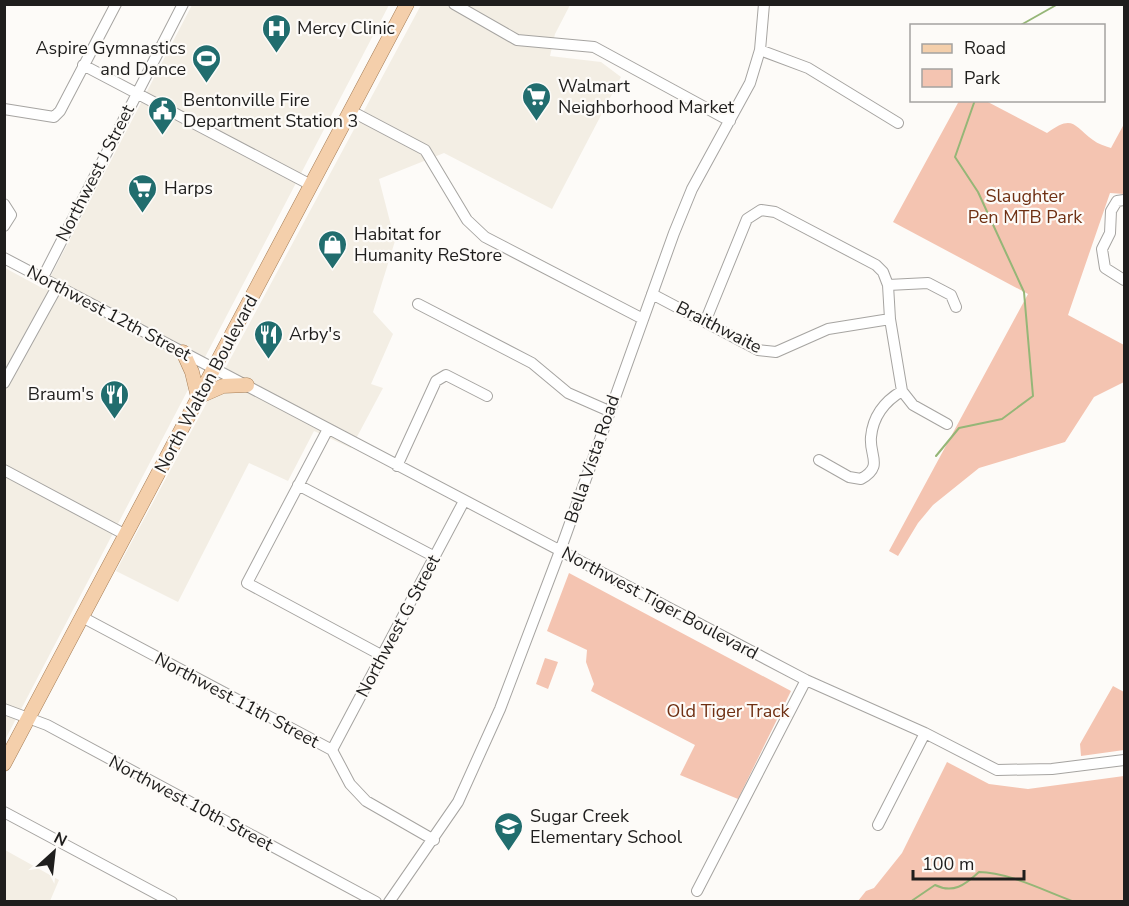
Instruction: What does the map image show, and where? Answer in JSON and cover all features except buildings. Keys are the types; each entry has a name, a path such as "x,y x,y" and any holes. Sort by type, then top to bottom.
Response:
{"main road":[{"name":"North Walton Boulevard","path":"4,764 407,4"},
{"path":"183,352 192,372 198,397 229,384 247,385"}],"street":[{"path":"4,110 43,118 54,117 60,111 116,4"},
{"name":"Northwest J Street","path":"42,279 183,4"},
{"path":"454,4 518,39 594,47 730,121"},
{"name":"Bella Vista Road","path":"389,902 434,840 472,774 500,709 692,189 750,83 760,50 764,4"},
{"path":"760,50 808,68 898,123"},
{"path":"84,65 311,185"},
{"path":"351,111 425,150 467,220 485,237 643,319"},
{"path":"1121,201 1111,211 1110,233 1101,255 1105,268 1125,280"},
{"path":"4,204 10,215 4,226"},
{"path":"705,322 747,219 761,210 775,212 876,265 883,272 888,285 890,319 902,391 913,405 947,424"},
{"name":"Northwest 12th Street","path":"4,258 214,367"},
{"path":"888,285 928,284 951,295 956,307"},
{"path":"4,383 57,287"},
{"name":"Braithwaite","path":"652,294 768,352 776,352 828,329 890,319"},
{"path":"418,304 532,363 568,393 609,411"},
{"name":"Northwest Tiger Boulevard","path":"214,367 397,466 806,680 925,733 997,770 1052,769 1125,760"},
{"path":"397,466 440,376 446,375 487,396"},
{"path":"819,460 849,477 861,479 869,474 875,462 870,439 875,420 886,400 902,391"},
{"path":"328,429 247,583 381,655"},
{"path":"4,470 126,535"},
{"path":"298,485 435,557"},
{"name":"Northwest G Street","path":"332,750 464,501"},
{"name":"Northwest 11th Street","path":"82,617 332,750 350,784 366,801 434,840"},
{"path":"697,891 806,680"},
{"name":"Northwest 10th Street","path":"4,709 57,731 376,902"},
{"path":"878,825 925,733"},
{"path":"4,812 172,902"}],"shaded area":[{"path":"192,5 389,5 5,740 5,268 44,289"},
{"path":"421,5 570,5 555,34 550,56 601,62 621,77 552,209 444,153 379,179 395,241 373,312 393,334 371,384 383,388 351,448 314,431 288,481 249,463 178,602 116,571"},
{"path":"5,850 59,880 50,901 5,901"}],"green space":[{"name":"Slaughter Pen MTB Park","path":"958,102 988,102 1047,133 1062,124 1072,124 1095,141 1111,148 1124,124 1124,194 1110,193 1068,315 1124,345 1124,382 1094,397 1065,442 979,468 933,505 918,523 898,556 889,551 1028,294 893,222"},
{"name":"Old Tiger Track","path":"569,573 791,691 738,799 680,775 695,745 591,691 594,684 586,662 587,650 547,631"},
{"path":"545,658 558,662 548,689 536,684"},
{"path":"1113,686 1124,692 1124,750 1081,756 1080,744"},
{"path":"947,762 989,784 1028,789 1124,776 1124,901 858,901 866,891 874,888 902,853"}],"waterway":[{"path":"1023,24 1058,4"},
{"path":"936,456 959,428 1002,419 1033,396 1024,292 978,192 955,157 974,102"},
{"path":"910,902 935,885 948,889 959,887 979,872 1015,879 1075,902"}],"place":[{"name":"Mercy Clinic","path":"276,54"},
{"name":"Aspire Gymnastics and Dance","path":"207,84"},
{"name":"Walmart Neighborhood Market","path":"537,122"},
{"name":"Bentonville Fire Department Station 3","path":"162,136"},
{"name":"Harps","path":"143,214"},
{"name":"Habitat for Humanity ReStore","path":"333,270"},
{"name":"Arby's","path":"268,360"},
{"name":"Braum's","path":"115,420"},
{"name":"Sugar Creek Elementary School","path":"509,852"}]}
